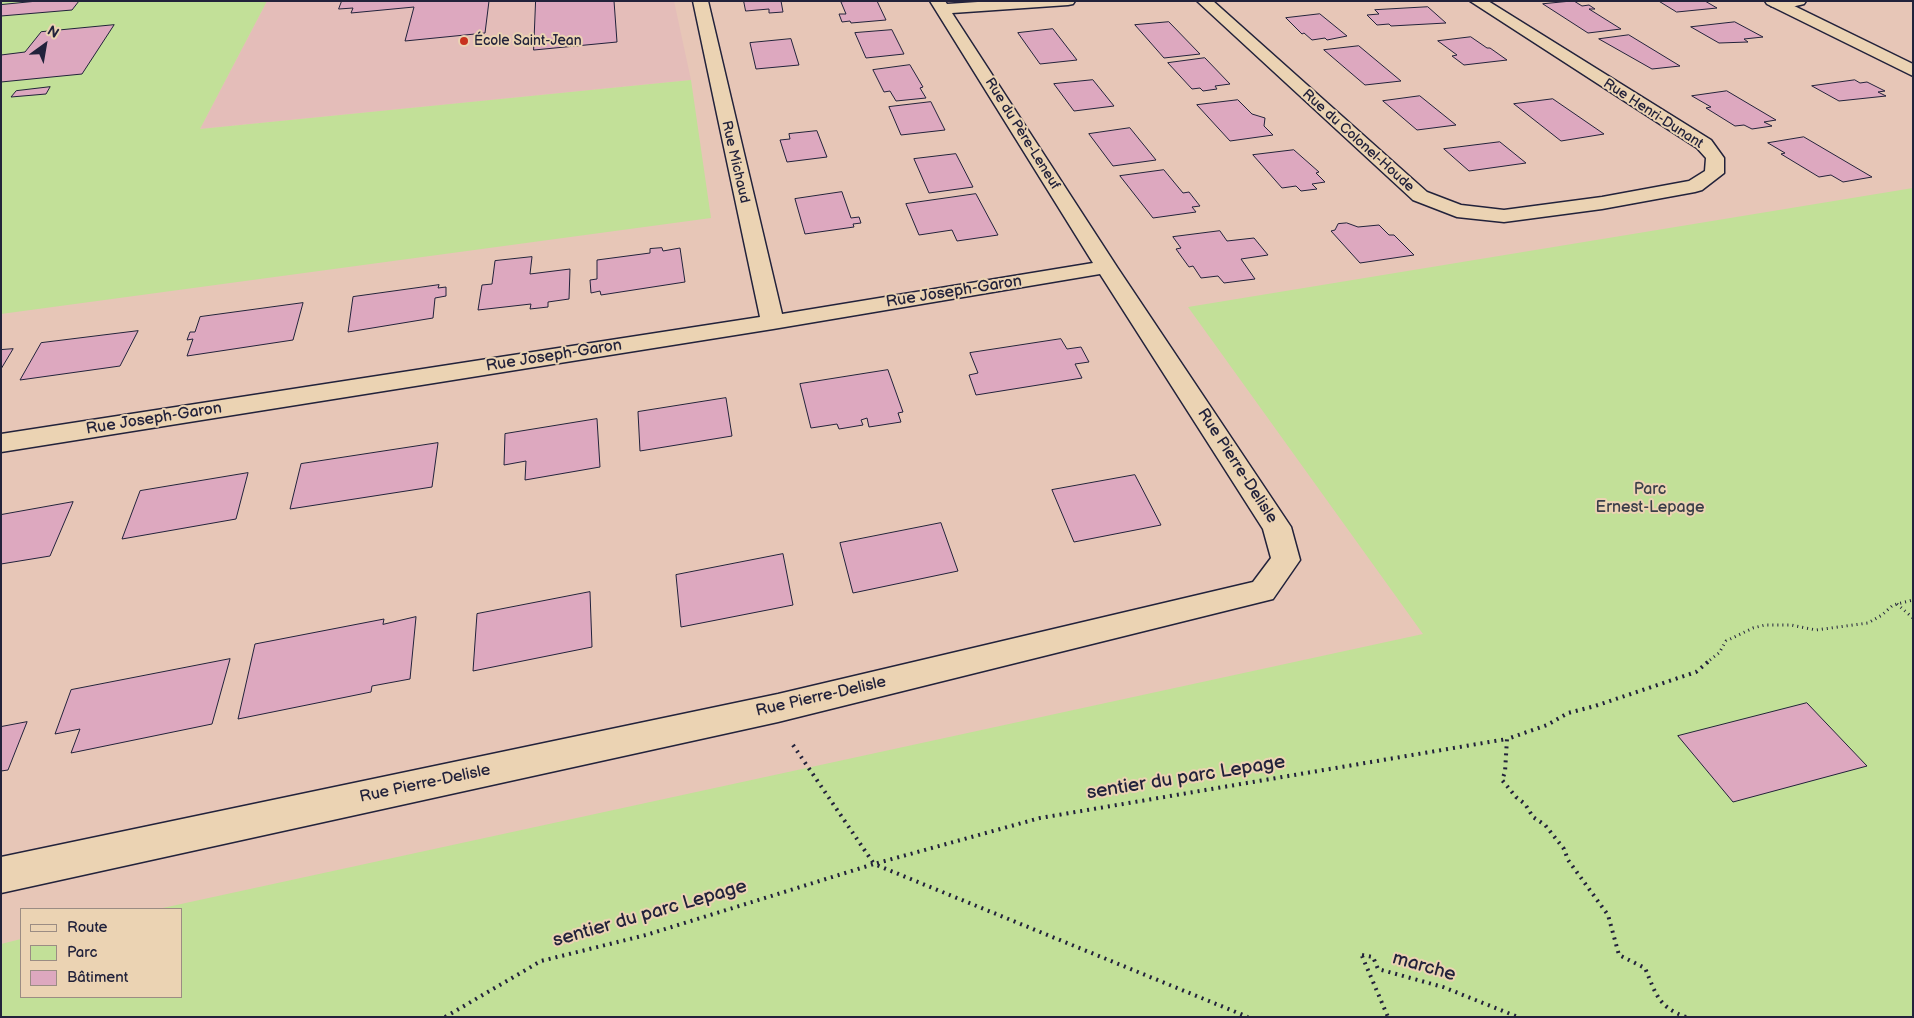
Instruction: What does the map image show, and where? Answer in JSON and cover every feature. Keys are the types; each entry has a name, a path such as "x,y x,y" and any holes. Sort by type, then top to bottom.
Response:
{"street":[{"name":"Rue Michaud","path":"700,1 773,322"},
{"path":"939,5 1068,1"},
{"name":"Rue du Colonel-Houde","path":"1204,1 1420,196 1457,211 1504,216 1602,203"},
{"name":"Rue Henri-Dunant","path":"1477,1 1704,144 1715,158 1714,173 1695,186 1602,203"},
{"path":"1774,2 1799,1"},
{"path":"1774,2 1913,72"},
{"name":"Rue du Père-Leneuf","path":"939,5 1106,267"},
{"name":"Rue Joseph-Garon","path":"1,442 773,322 1106,267"},
{"name":"Rue Pierre-Delisle","path":"1,875 778,708 1263,591 1286,560 1277,527 1106,267"}],"path":[{"name":"sentier du parc Lepage","path":"444,1017 540,961 646,935 874,864 1040,818 1507,739 1547,725 1568,713 1595,706 1696,672 1719,653 1726,641 1753,628 1765,625 1791,625 1816,630 1868,622 1897,604 1913,600"},
{"path":"1897,604 1913,618"},
{"path":"778,708 788,737 874,864 1248,1017"},
{"path":"1507,739 1502,780 1516,798 1525,804 1533,817 1545,826 1564,849 1568,860 1608,915 1619,955 1645,968 1656,994 1669,1011 1686,1017"},
{"name":"marche","path":"1388,1017 1362,955 1373,957 1378,969 1443,987 1518,1017"}],"shaded area":[{"name":"École Saint-Jean","path":"267,1 674,1 691,80 200,129"}],"green space":[{"path":"1,1 267,1 200,129 691,80 711,218 1,314"},
{"name":"Parc Ernest-Lepage","path":"1913,188 1913,1017 1,1017 1,944 20,939 20,998 182,998 182,908 163,908 1423,634 1188,307"}],"building":[{"path":"38,1 79,1 72,10 1,16 1,5"},
{"path":"342,1 489,1 485,33 405,41 414,7 351,13 353,8 339,9"},
{"path":"536,1 614,1 617,42 534,50"},
{"path":"744,1 781,1 783,12 769,13 769,9 746,11"},
{"path":"877,1 886,20 842,22 839,14 846,14 841,2"},
{"path":"1574,1 1582,6 1589,5 1595,9 1589,9 1621,29 1588,33 1543,4"},
{"path":"1659,1 1705,1 1717,8 1677,12"},
{"path":"1428,7 1446,23 1377,25 1367,15 1379,14 1375,10"},
{"path":"1320,14 1347,36 1327,40 1325,38 1312,40 1304,33 1302,34 1286,18"},
{"path":"1169,22 1200,54 1164,58 1135,25"},
{"path":"1735,22 1763,37 1744,39 1748,42 1719,43 1691,27"},
{"path":"114,25 82,74 1,82 1,55 25,52 41,32"},
{"path":"1053,29 1077,60 1040,64 1018,33"},
{"path":"892,30 904,54 866,58 855,33"},
{"path":"1629,35 1680,66 1652,69 1599,39"},
{"path":"1471,37 1507,60 1464,65 1452,56 1457,55 1438,41"},
{"path":"791,39 799,65 756,69 750,43"},
{"path":"1359,46 1401,81 1365,85 1324,50"},
{"path":"1205,58 1230,84 1215,86 1217,89 1203,91 1200,88 1192,89 1168,63"},
{"path":"910,65 923,87 920,88 926,98 896,101 890,91 884,92 873,70"},
{"path":"1093,80 1114,106 1074,111 1054,84"},
{"path":"1855,80 1860,83 1867,82 1885,91 1878,92 1886,96 1839,101 1812,86"},
{"path":"50,87 46,94 11,97 16,91"},
{"path":"1727,91 1776,120 1764,122 1772,126 1752,129 1744,125 1735,126 1706,108 1711,107 1692,96"},
{"path":"1420,96 1456,125 1417,130 1383,101"},
{"path":"1553,99 1604,134 1561,141 1514,104"},
{"path":"1238,100 1252,114 1265,118 1264,126 1273,135 1230,141 1197,105"},
{"path":"931,102 945,130 901,135 889,107"},
{"path":"1130,128 1156,160 1113,166 1089,134"},
{"path":"817,131 827,157 787,162 780,140 790,139 789,134"},
{"path":"1804,137 1872,177 1843,182 1831,175 1819,177 1781,154 1785,153 1768,143"},
{"path":"1500,142 1526,163 1469,171 1444,149"},
{"path":"1294,150 1319,172 1316,173 1325,182 1312,184 1317,189 1301,191 1296,186 1282,188 1253,155"},
{"path":"956,154 973,187 929,193 914,159"},
{"path":"1164,170 1183,193 1189,192 1200,206 1192,207 1196,212 1153,218 1120,176"},
{"path":"842,192 851,218 859,217 861,223 853,224 854,227 805,234 795,199"},
{"path":"976,194 998,235 957,241 952,230 919,235 906,204"},
{"path":"1347,223 1358,227 1379,225 1389,235 1394,235 1414,255 1360,263 1331,231 1335,230 1338,224"},
{"path":"1220,231 1227,241 1254,238 1268,255 1241,259 1255,279 1224,283 1218,276 1201,278 1193,266 1189,267 1176,249 1181,248 1173,237"},
{"path":"662,248 663,251 680,248 685,282 601,295 600,291 591,293 590,280 597,279 597,260 650,253 650,249"},
{"path":"532,257 530,274 570,269 569,299 548,302 548,307 530,309 531,304 478,310 482,285 492,284 495,261"},
{"path":"439,285 438,288 446,287 446,296 435,298 433,318 348,332 353,297"},
{"path":"303,303 293,340 187,356 193,339 187,340 190,332 195,332 200,317"},
{"path":"138,331 120,366 20,380 41,343"},
{"path":"1061,339 1067,349 1081,347 1089,362 1075,364 1082,378 976,395 969,375 978,373 970,353"},
{"path":"13,349 1,369 1,350"},
{"path":"888,370 903,412 898,413 901,422 869,427 867,418 861,420 863,425 839,429 837,424 811,428 800,384"},
{"path":"726,398 732,436 640,451 638,412"},
{"path":"597,419 600,467 525,480 526,461 504,465 505,434"},
{"path":"438,443 432,487 290,509 301,464"},
{"path":"248,473 236,519 122,539 140,491"},
{"path":"1135,475 1161,525 1074,542 1052,490"},
{"path":"73,502 50,556 1,564 1,515"},
{"path":"941,523 958,571 853,593 840,543"},
{"path":"783,554 793,605 681,627 676,575"},
{"path":"590,592 592,647 473,671 477,614"},
{"path":"416,617 410,679 372,686 371,692 238,719 255,644 384,619 383,624"},
{"path":"230,659 212,724 71,753 80,729 55,734 71,690"},
{"path":"1807,703 1867,766 1733,802 1678,736"},
{"path":"27,722 8,770 1,771 1,727"}],"place":[{"name":"École Saint-Jean","path":"464,41"}]}
